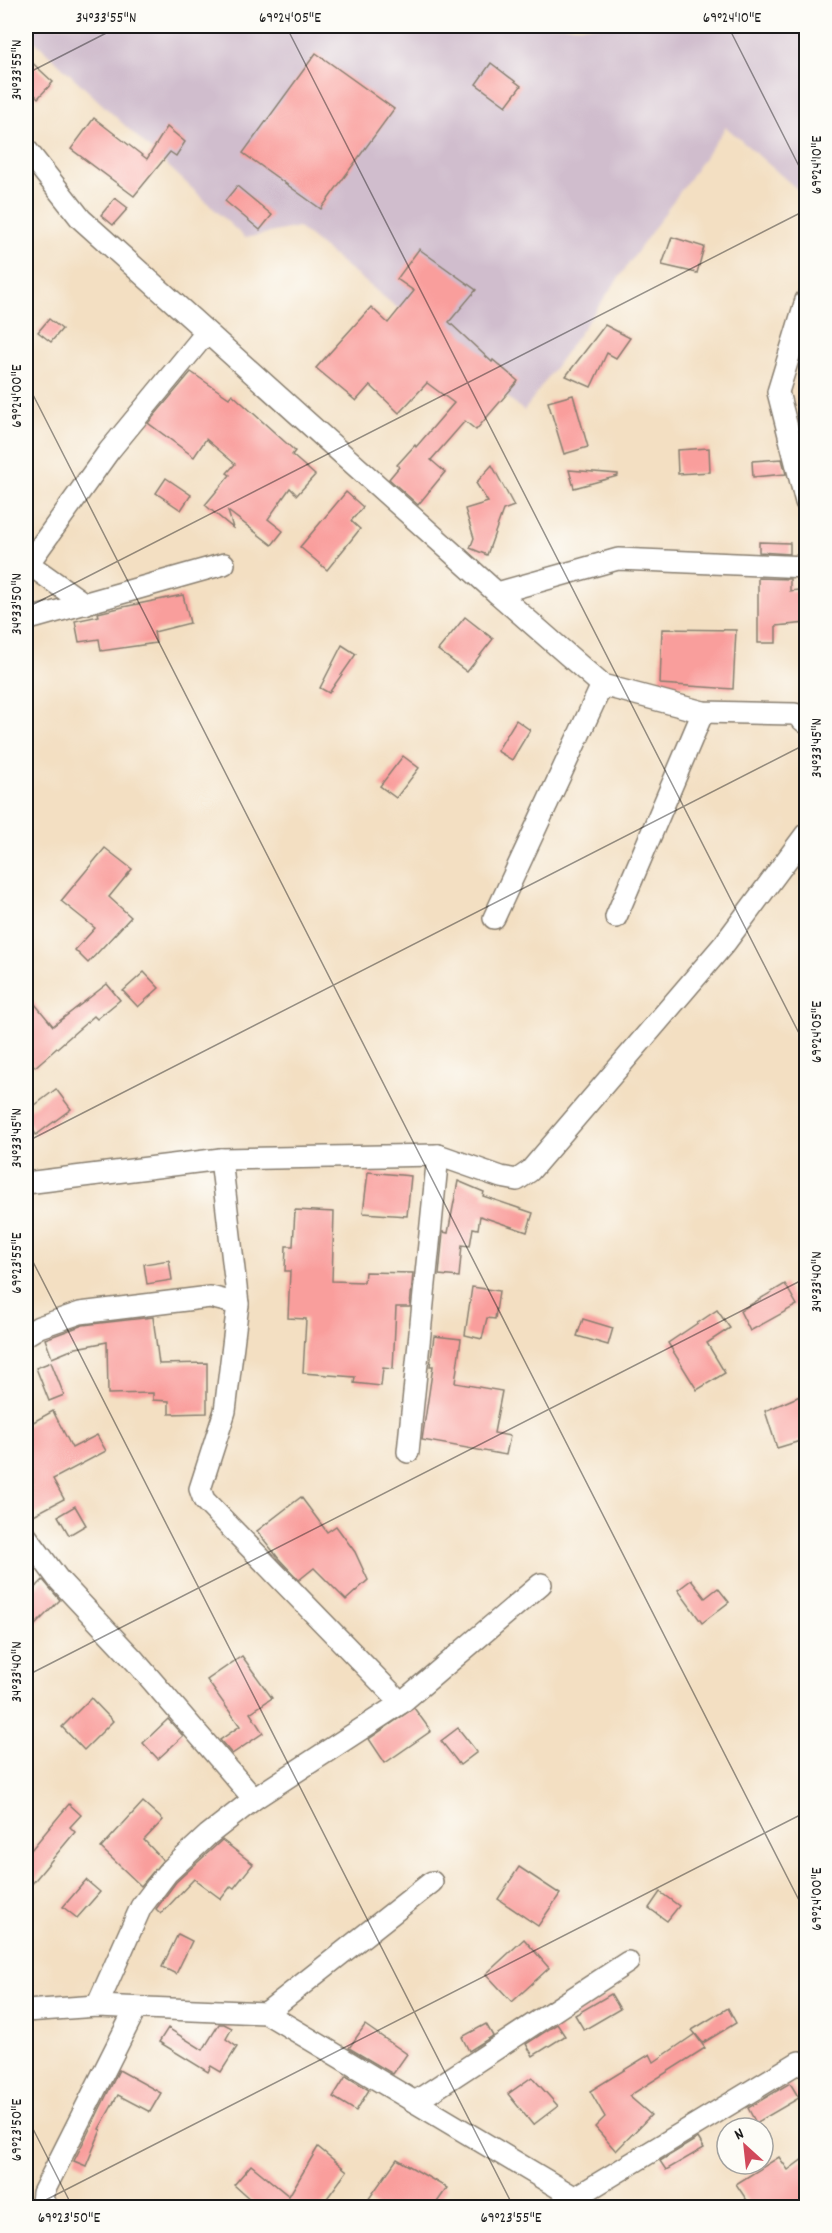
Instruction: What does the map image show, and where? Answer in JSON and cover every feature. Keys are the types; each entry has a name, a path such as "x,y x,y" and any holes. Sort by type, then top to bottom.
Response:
{"street":[{"path":"26,149 81,219 602,685 703,712 795,714 807,723"},
{"path":"807,300 778,392 807,502"},
{"path":"85,604 27,563 109,451 206,333"},
{"path":"497,593 618,559 807,567"},
{"path":"26,620 225,564"},
{"path":"494,918 602,685"},
{"path":"616,917 703,712"},
{"path":"26,1183 221,1159 438,1155 501,1177 517,1180 530,1171 725,943 807,834"},
{"path":"408,1452 438,1155"},
{"path":"221,1159 238,1304 225,1412 200,1489 204,1500 401,1702"},
{"path":"26,1335 39,1327 80,1313 210,1297 238,1304"},
{"path":"26,1536 58,1579 135,1661 254,1799"},
{"path":"97,2006 141,1907 167,1873 208,1834 254,1799 401,1702 541,1584"},
{"path":"266,2013 432,1882"},
{"path":"415,2102 628,1962"},
{"path":"26,2011 97,2006 266,2013 415,2102 571,2204 799,2062"},
{"path":"49,2208 42,2202 43,2193 136,2008"}],"shaded area":[{"path":"26,26 806,26 806,197 726,127 524,411 298,227 245,238 26,33"}],"building":[{"path":"316,53 394,109 321,209 243,153"},
{"path":"26,57 53,82 38,98 26,86"},
{"path":"491,63 521,86 506,106 476,84"},
{"path":"94,118 147,159 167,127 185,142 176,156 170,152 134,196 71,149"},
{"path":"237,186 272,215 260,230 225,201"},
{"path":"115,198 128,208 113,225 101,215"},
{"path":"672,237 704,247 697,273 662,265"},
{"path":"419,249 476,290 449,322 492,362 493,360 518,381 476,430 465,421 431,460 445,472 418,505 389,479 399,467 397,465 415,445 416,447 454,403 427,383 399,413 370,385 356,401 316,368 371,307 388,323 414,291 397,279"},
{"path":"49,319 62,329 51,342 38,332"},
{"path":"605,325 630,338 616,358 607,353 591,387 566,376"},
{"path":"191,372 229,398 232,394 295,451 292,455 315,475 297,495 290,488 268,519 283,531 272,545 228,511 233,528 205,505 230,475 227,473 235,464 206,439 194,457 148,423"},
{"path":"573,395 588,447 564,454 548,402"},
{"path":"709,448 710,472 678,474 677,450"},
{"path":"782,459 786,474 753,477 752,461"},
{"path":"492,465 514,506 503,510 487,555 470,548 474,538 465,509 488,502 476,483"},
{"path":"569,470 618,474 618,476 574,488"},
{"path":"166,478 191,495 181,510 156,493"},
{"path":"346,492 363,507 351,521 360,529 327,570 300,547"},
{"path":"759,542 790,543 790,554 759,552"},
{"path":"758,578 790,579 790,591 807,589 807,623 776,626 776,643 758,643"},
{"path":"183,595 190,623 154,632 156,643 101,651 99,639 79,642 75,621 99,616 98,613"},
{"path":"465,617 493,639 467,672 438,650"},
{"path":"662,629 736,630 733,689 660,684"},
{"path":"342,645 356,654 329,693 320,688"},
{"path":"516,720 530,730 512,760 497,751"},
{"path":"403,756 419,768 396,798 380,786"},
{"path":"105,848 132,869 109,897 131,917 88,963 75,950 95,928 61,901"},
{"path":"144,972 159,988 138,1007 123,991"},
{"path":"107,984 120,1000 97,1019 94,1016 35,1067 26,1056 26,993 53,1026"},
{"path":"56,1089 71,1109 36,1135 26,1117 26,1112"},
{"path":"368,1172 411,1176 407,1216 363,1213"},
{"path":"458,1181 484,1192 483,1196 533,1213 527,1232 480,1216 478,1229 473,1228 470,1246 462,1245 459,1277 439,1275 443,1232 448,1233"},
{"path":"295,1210 334,1212 332,1281 364,1282 365,1272 413,1273 410,1307 396,1307 393,1369 383,1368 381,1386 354,1383 355,1377 303,1373 306,1319 288,1318 290,1271 285,1271 286,1246 293,1246"},
{"path":"169,1260 172,1280 147,1284 144,1264"},
{"path":"785,1284 797,1305 750,1331 740,1311"},
{"path":"472,1287 499,1291 495,1319 487,1318 482,1339 465,1335"},
{"path":"717,1310 730,1328 707,1343 725,1373 697,1390 668,1343"},
{"path":"153,1317 159,1364 207,1363 207,1413 169,1414 169,1401 153,1400 153,1393 108,1394 107,1342 76,1348 52,1358 45,1339 83,1325"},
{"path":"583,1319 613,1328 608,1345 577,1336"},
{"path":"434,1336 461,1339 455,1383 502,1391 494,1433 510,1436 506,1455 422,1440 433,1366 430,1366"},
{"path":"51,1362 64,1395 49,1401 36,1368"},
{"path":"807,1393 807,1439 777,1448 765,1411"},
{"path":"53,1411 72,1448 97,1435 106,1451 53,1479 64,1499 26,1519 26,1426"},
{"path":"301,1497 327,1532 336,1526 355,1552 368,1580 346,1600 314,1568 299,1580 257,1531"},
{"path":"75,1506 86,1525 69,1535 58,1516"},
{"path":"43,1580 60,1600 26,1634 26,1597"},
{"path":"691,1580 705,1598 718,1588 729,1602 702,1623 678,1590"},
{"path":"242,1656 272,1698 250,1713 263,1733 232,1754 220,1740 240,1726 207,1680"},
{"path":"91,1698 113,1721 84,1750 62,1727"},
{"path":"414,1708 431,1731 385,1763 369,1739"},
{"path":"168,1719 183,1736 158,1759 143,1743"},
{"path":"458,1728 477,1752 460,1765 441,1741"},
{"path":"143,1802 163,1820 144,1840 163,1860 141,1886 101,1848"},
{"path":"69,1804 81,1815 70,1827 75,1832 26,1891 26,1856"},
{"path":"222,1840 253,1864 234,1888 231,1886 221,1899 194,1879 161,1914 156,1909 176,1882"},
{"path":"519,1867 560,1894 538,1926 498,1899"},
{"path":"86,1880 100,1892 77,1918 63,1907"},
{"path":"660,1892 679,1906 667,1921 649,1908"},
{"path":"178,1934 192,1941 176,1974 162,1967"},
{"path":"524,1939 549,1968 512,2002 486,1974"},
{"path":"611,1994 620,2009 584,2030 575,2015"},
{"path":"728,2008 736,2023 703,2043 692,2030"},
{"path":"219,2024 232,2028 226,2039 237,2047 221,2072 211,2066 208,2072 159,2042 168,2028 203,2050"},
{"path":"486,2024 493,2036 469,2051 462,2037"},
{"path":"557,2024 565,2036 533,2056 526,2044"},
{"path":"365,2025 407,2054 393,2074 349,2048"},
{"path":"695,2034 705,2048 629,2096 651,2115 616,2151 595,2127 605,2117 590,2091 650,2054 654,2062"},
{"path":"119,2070 161,2093 150,2112 118,2095 99,2129 101,2130 86,2166 74,2161"},
{"path":"346,2076 369,2090 356,2111 333,2097"},
{"path":"532,2077 558,2106 533,2125 508,2094"},
{"path":"790,2083 799,2098 768,2116 752,2116 748,2108"},
{"path":"698,2138 704,2148 666,2170 660,2161"},
{"path":"318,2147 347,2171 320,2208 260,2208 234,2185 251,2165 289,2196"},
{"path":"807,2156 807,2208 752,2208 736,2184 749,2176 775,2176 775,2160 779,2157 788,2170"},
{"path":"397,2159 447,2188 433,2208 379,2208 368,2200"}]}
